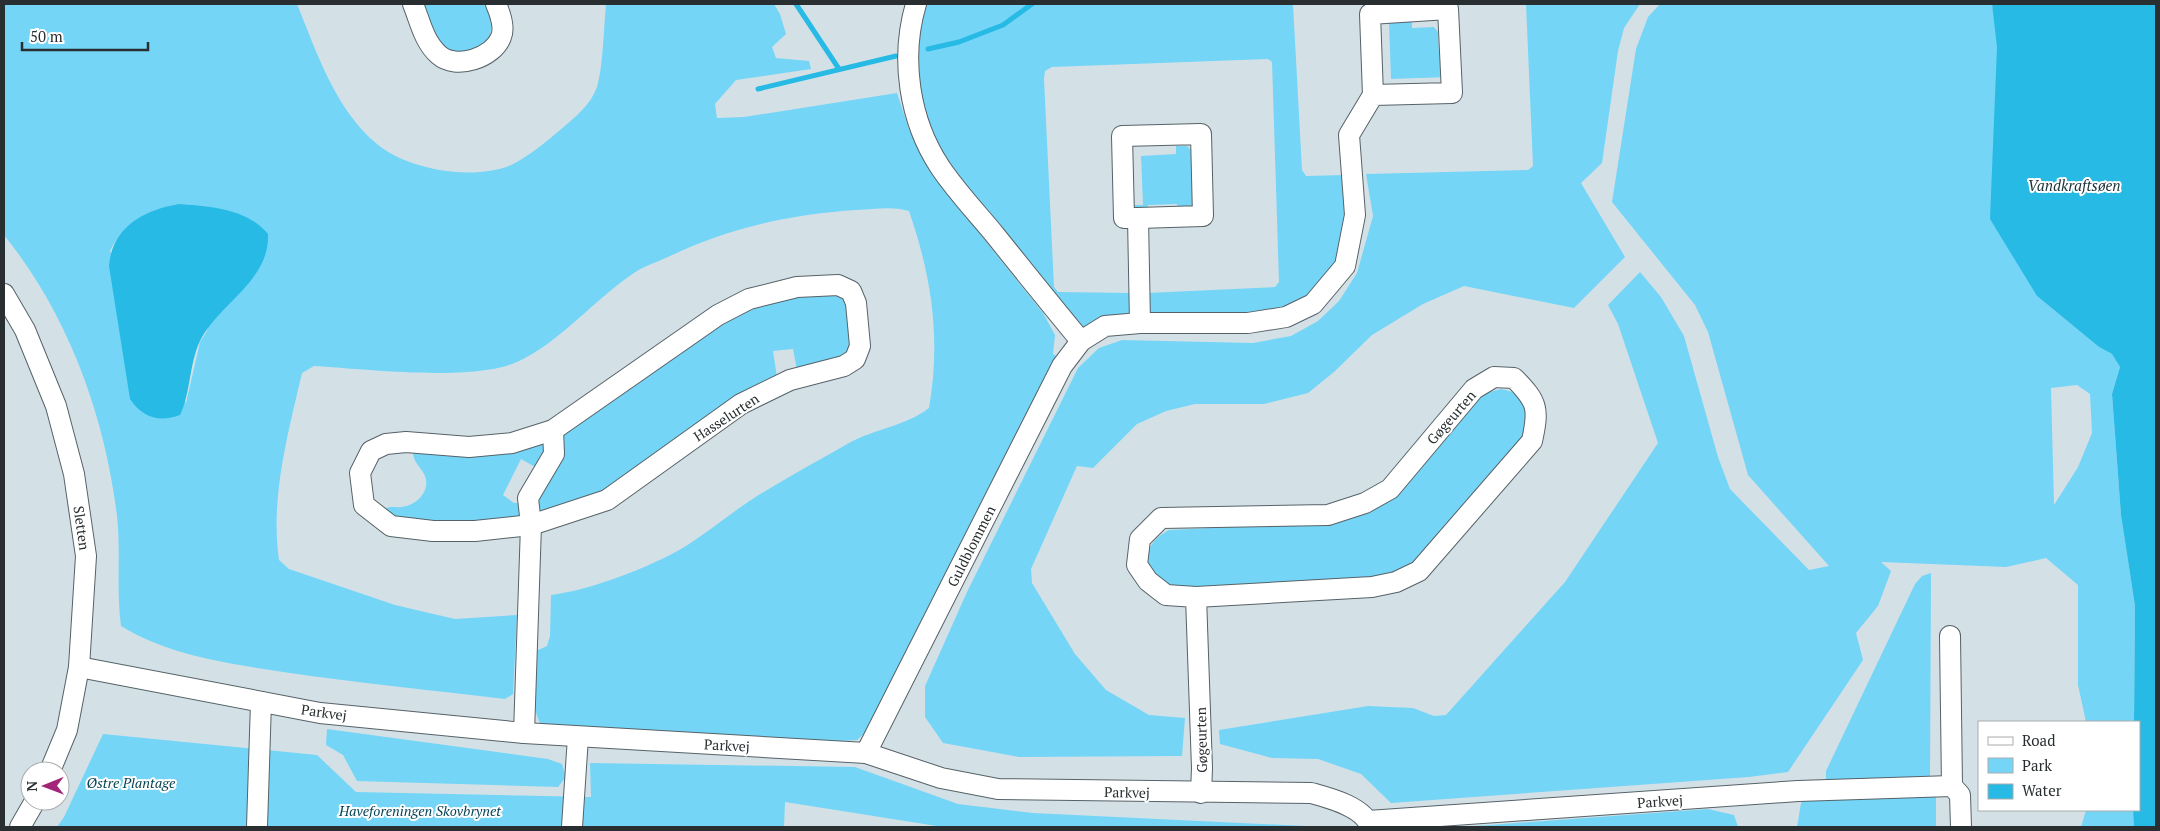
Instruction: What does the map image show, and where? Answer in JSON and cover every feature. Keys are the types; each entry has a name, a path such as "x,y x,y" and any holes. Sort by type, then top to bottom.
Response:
{"street":[{"path":"413,4 429,45 440,56 453,62 467,61 490,52 501,37 501,16 496,4"},
{"path":"916,4 909,33 908,60 911,99 923,132 940,167 1080,341"},
{"path":"1448,9 1452,93 1373,95 1370,14 1448,9"},
{"name":"Guldblommen","path":"866,753 1062,366 1080,341 1105,326 1140,323 1248,323 1286,317 1313,304 1345,266 1355,216 1349,135 1373,95"},
{"path":"1201,134 1203,216 1138,218 1124,218 1122,136 1201,134"},
{"path":"1138,218 1140,323"},
{"name":"Hasselurten","path":"838,285 851,291 856,303 860,346 855,359 844,366 790,380 741,404 607,500 531,525 450,531 391,526 364,505 360,473 371,451 386,444 406,442 469,447 512,443 553,430 718,315 752,297 797,287 838,285"},
{"name":"Sletten","path":"4,294 25,330 56,406 74,474 86,556 79,667 67,730 54,761"},
{"name":"Gøgeurten","path":"1494,377 1514,378 1531,395 1537,417 1532,441 1419,571 1396,582 1372,587 1196,597 1166,595 1148,581 1137,564 1140,539 1161,518 1328,515 1365,503 1390,489 1474,389 1494,377"},
{"path":"524,733 531,525 528,498 554,454 553,430"},
{"name":"Gøgeurten","path":"1196,597 1202,768 1201,793"},
{"path":"1950,636 1952,786 1960,795 1961,827"},
{"name":"Parkvej","path":"79,667 320,713 578,737 866,753 942,778 998,789 1311,793 1346,804 1369,824 1798,791 1952,786"},
{"path":"257,827 261,702"},
{"path":"572,827 578,737"},
{"path":"20,827 29,811"}],"green space":[{"path":"4,4 297,4 320,61 339,97 362,130 377,144 390,153 423,166 441,170 478,172 496,170 517,162 549,139 586,106 594,94 599,79 606,4 774,4 780,14 786,34 772,47 776,58 809,61 811,69 736,80 715,104 717,118 744,117 897,93 909,129 936,179 1043,313 1055,335 1053,354 1060,358 866,732 857,740 609,734 544,728 536,712 534,681 536,651 547,646 550,636 551,595 602,583 656,562 694,541 748,502 849,443 910,419 929,408 934,358 932,309 924,260 909,211 883,208 808,215 760,224 714,238 646,266 605,295 547,344 517,362 497,368 446,373 418,373 314,366 302,373 286,442 279,489 277,536 279,560 289,569 395,605 455,619 517,615 513,694 505,699 262,669 199,657 159,645 121,626 117,516 111,478 93,404 65,332 27,266 4,235","holes":["179,204 205,206 236,214 207,331 200,342 186,403 110,251 123,232 139,220"]},
{"path":"421,4 485,4 491,22 488,39 469,55 443,49"},
{"path":"924,4 1293,4 1302,170 1306,176 1344,175 1346,217 1340,256 1324,283 1282,314 1151,315 1147,293 1275,287 1279,282 1272,62 1268,59 1052,67 1045,71 1044,79 1054,287 1058,292 1132,293 1132,309 1125,318 1084,330 959,186 923,116 912,47"},
{"path":"1526,4 1640,4 1624,28 1618,51 1602,163 1581,183 1625,257 1574,308 1464,286 1423,304 1372,335 1334,372 1308,393 1264,404 1195,404 1166,411 1137,424 1093,468 1077,466 1031,569 1032,583 1075,654 1106,690 1149,715 1185,718 1182,756 1019,757 943,743 925,717 925,686 967,592 1078,368 1099,348 1122,340 1253,343 1291,336 1318,321 1339,301 1357,273 1373,216 1366,174 1528,170 1533,166"},
{"path":"1660,4 1992,4 2037,296 2099,347 2112,354 2120,367 2112,394 2121,515 2135,606 2134,721 2086,721 2078,685 2078,585 2046,558 2006,567 1881,562 1891,571 1878,606 1856,633 1863,660 1788,772 1749,777 1391,803 1361,774 1318,759 1272,758 1220,744 1219,730 1368,706 1413,708 1434,716 1446,715 1565,582 1658,443 1618,324 1608,305 1640,272 1661,297 1684,336 1718,457 1730,489 1809,570 1829,566 1748,475 1708,332 1695,305 1612,202 1636,49 1648,17","holes":["2077,385 2090,394 2092,433 2078,467 2054,505 2051,388"]},
{"path":"1412,20 1412,28 1434,27 1438,32 1439,54 1446,54 1448,77 1391,79 1389,22"},
{"path":"1176,146 1187,146 1194,153 1196,202 1188,211 1178,211 1177,204 1148,205 1148,213 1137,212 1132,205 1143,205 1141,156 1176,154"},
{"path":"802,293 841,294 849,304 853,342 846,355 797,370 793,349 773,351 777,377 605,492 537,514 535,499 565,431 705,333 745,312"},
{"path":"1501,389 1517,394 1522,398 1527,408 1527,431 1428,553 1414,564 1379,580 1165,589 1147,571 1147,558 1150,547 1157,538 1169,530 1331,522 1388,500 1407,485 1482,394"},
{"path":"545,440 549,444 537,468 521,459 503,495 514,503 522,503 522,516 517,522 406,522 380,511 389,507 408,506 418,500 425,491 426,480 415,460 413,450"},
{"path":"1931,573 1930,781 1826,784 1826,771 1915,584 1922,576"},
{"path":"327,729 548,759 562,764 566,777 558,787 357,781 343,755 326,745"},
{"path":"103,734 317,755 356,792 591,797 590,763 855,767 958,804 1033,813 1327,827 943,827 785,802 784,827 57,827 67,811 70,811 70,804"},
{"path":"1936,792 1936,827 1797,827 1801,803 1807,797"},
{"path":"1708,809 1734,815 1738,827 1462,827"},
{"path":"2086,811 2133,811 2134,827 2081,827"}],"water":[{"name":"Vandkraftsøen","path":"1992,4 2156,4 2156,827 2134,827 2133,811 2140,811 2140,721 2134,721 2135,606 2121,515 2112,394 2120,367 2112,354 2099,347 2037,296 1990,219 1997,47"},
{"path":"179,204 227,210 239,214 250,219 268,234 266,251 261,265 242,291 208,327 200,341 196,350 184,406 180,415 158,418 152,417 140,410 130,399 109,266 111,252 116,241 132,223 154,211"}],"waterway":[{"path":"796,4 839,69"},
{"path":"928,49 959,42 1003,25 1032,4"},
{"path":"758,89 896,56"}],"park label":[{"name":"Østre Plantage","path":"131,782"},
{"name":"Haveforeningen Skovbrynet","path":"420,810"}]}
